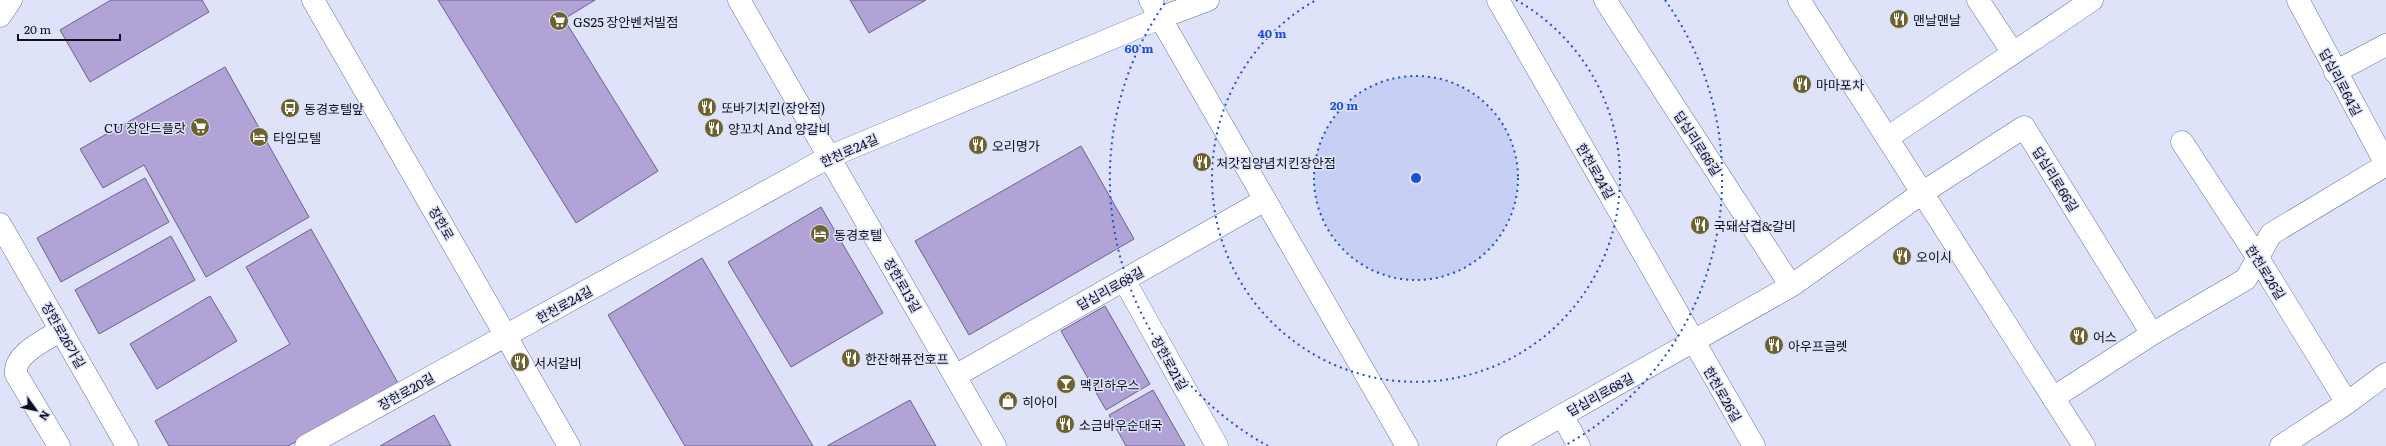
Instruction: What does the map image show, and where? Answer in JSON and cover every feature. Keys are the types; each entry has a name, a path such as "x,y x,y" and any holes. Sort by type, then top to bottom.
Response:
{"street":[{"path":"0,16 11,0"},
{"name":"장한로","path":"313,0 569,446"},
{"name":"장한로13길","path":"739,0 995,446"},
{"name":"한천로24길","path":"507,336 829,157 1155,9 1208,0"},
{"name":"한천로24길","path":"1498,0 1693,341"},
{"name":"답십리로66길","path":"1606,0 1791,286"},
{"path":"1799,0 2084,446"},
{"path":"1978,0 2013,53"},
{"path":"1887,138 2092,0"},
{"name":"답십리로64길","path":"2258,258 2271,234 2386,164 2298,0"},
{"path":"1155,9 1407,446"},
{"path":"2336,72 2386,45"},
{"name":"답십리로66길","path":"1693,341 1791,286 1922,193 2024,128 2152,334"},
{"name":"한천로26길","path":"2182,142 2258,258 2347,404"},
{"name":"답십리로68길","path":"955,376 1265,200"},
{"name":"장한로26가길","path":"0,224 127,446"},
{"path":"2053,398 2152,334 2246,279 2258,258"},
{"name":"장한로21길","path":"1124,280 1217,446"},
{"path":"59,446 16,374 15,369 18,360 61,330"},
{"name":"장한로20길","path":"306,446 507,336"},
{"name":"답십리로68길","path":"1508,446 1693,341"},
{"name":"한천로26길","path":"1693,341 1754,446"},
{"path":"2281,446 2347,404 2386,374"},
{"path":"1562,415 1579,446"}],"building":[{"path":"111,0 202,0 209,12 90,82 60,30"},
{"path":"438,0 595,0 564,19 658,171 576,223"},
{"path":"850,0 926,0 869,33"},
{"path":"225,67 309,217 206,277 144,165 103,188 80,149"},
{"path":"1081,146 1134,239 969,335 915,241"},
{"path":"145,178 169,222 61,282 37,238"},
{"path":"821,207 883,313 791,367 728,262"},
{"path":"311,229 398,383 288,446 169,446 155,421 290,344 246,267"},
{"path":"171,236 195,280 99,334 75,290"},
{"path":"702,258 813,446 685,446 608,315"},
{"path":"210,296 237,341 157,389 130,344"},
{"path":"1105,306 1150,384 1106,410 1061,331"},
{"path":"1153,390 1185,446 1126,446 1109,415"},
{"path":"910,400 936,446 827,446"},
{"path":"434,415 451,446 380,446"}],"place":[{"name":"맨날맨날","path":"1899,19"},
{"name":"GS25 장안벤처빌점","path":"559,21"},
{"name":"마마포차","path":"1802,84"},
{"name":"또바기치킨(장안점)","path":"707,107"},
{"name":"동경호텔앞","path":"290,108"},
{"name":"CU 장안드플랏","path":"200,127"},
{"name":"양꼬치 And 양갈비","path":"714,128"},
{"name":"타임모텔","path":"259,137"},
{"name":"오리명가","path":"978,145"},
{"name":"처갓집양념치킨장안점","path":"1202,162"},
{"name":"국돼삼겹&갈비","path":"1700,225"},
{"name":"동경호텔","path":"820,234"},
{"name":"오이시","path":"1902,256"},
{"name":"어스","path":"2079,336"},
{"name":"아우프글렛","path":"1774,345"},
{"name":"한잔해퓨전호프","path":"851,358"},
{"name":"서서갈비","path":"520,362"},
{"name":"맥킨하우스","path":"1066,384"},
{"name":"히아이","path":"1008,401"},
{"name":"소금바우순대국","path":"1065,424"}]}
